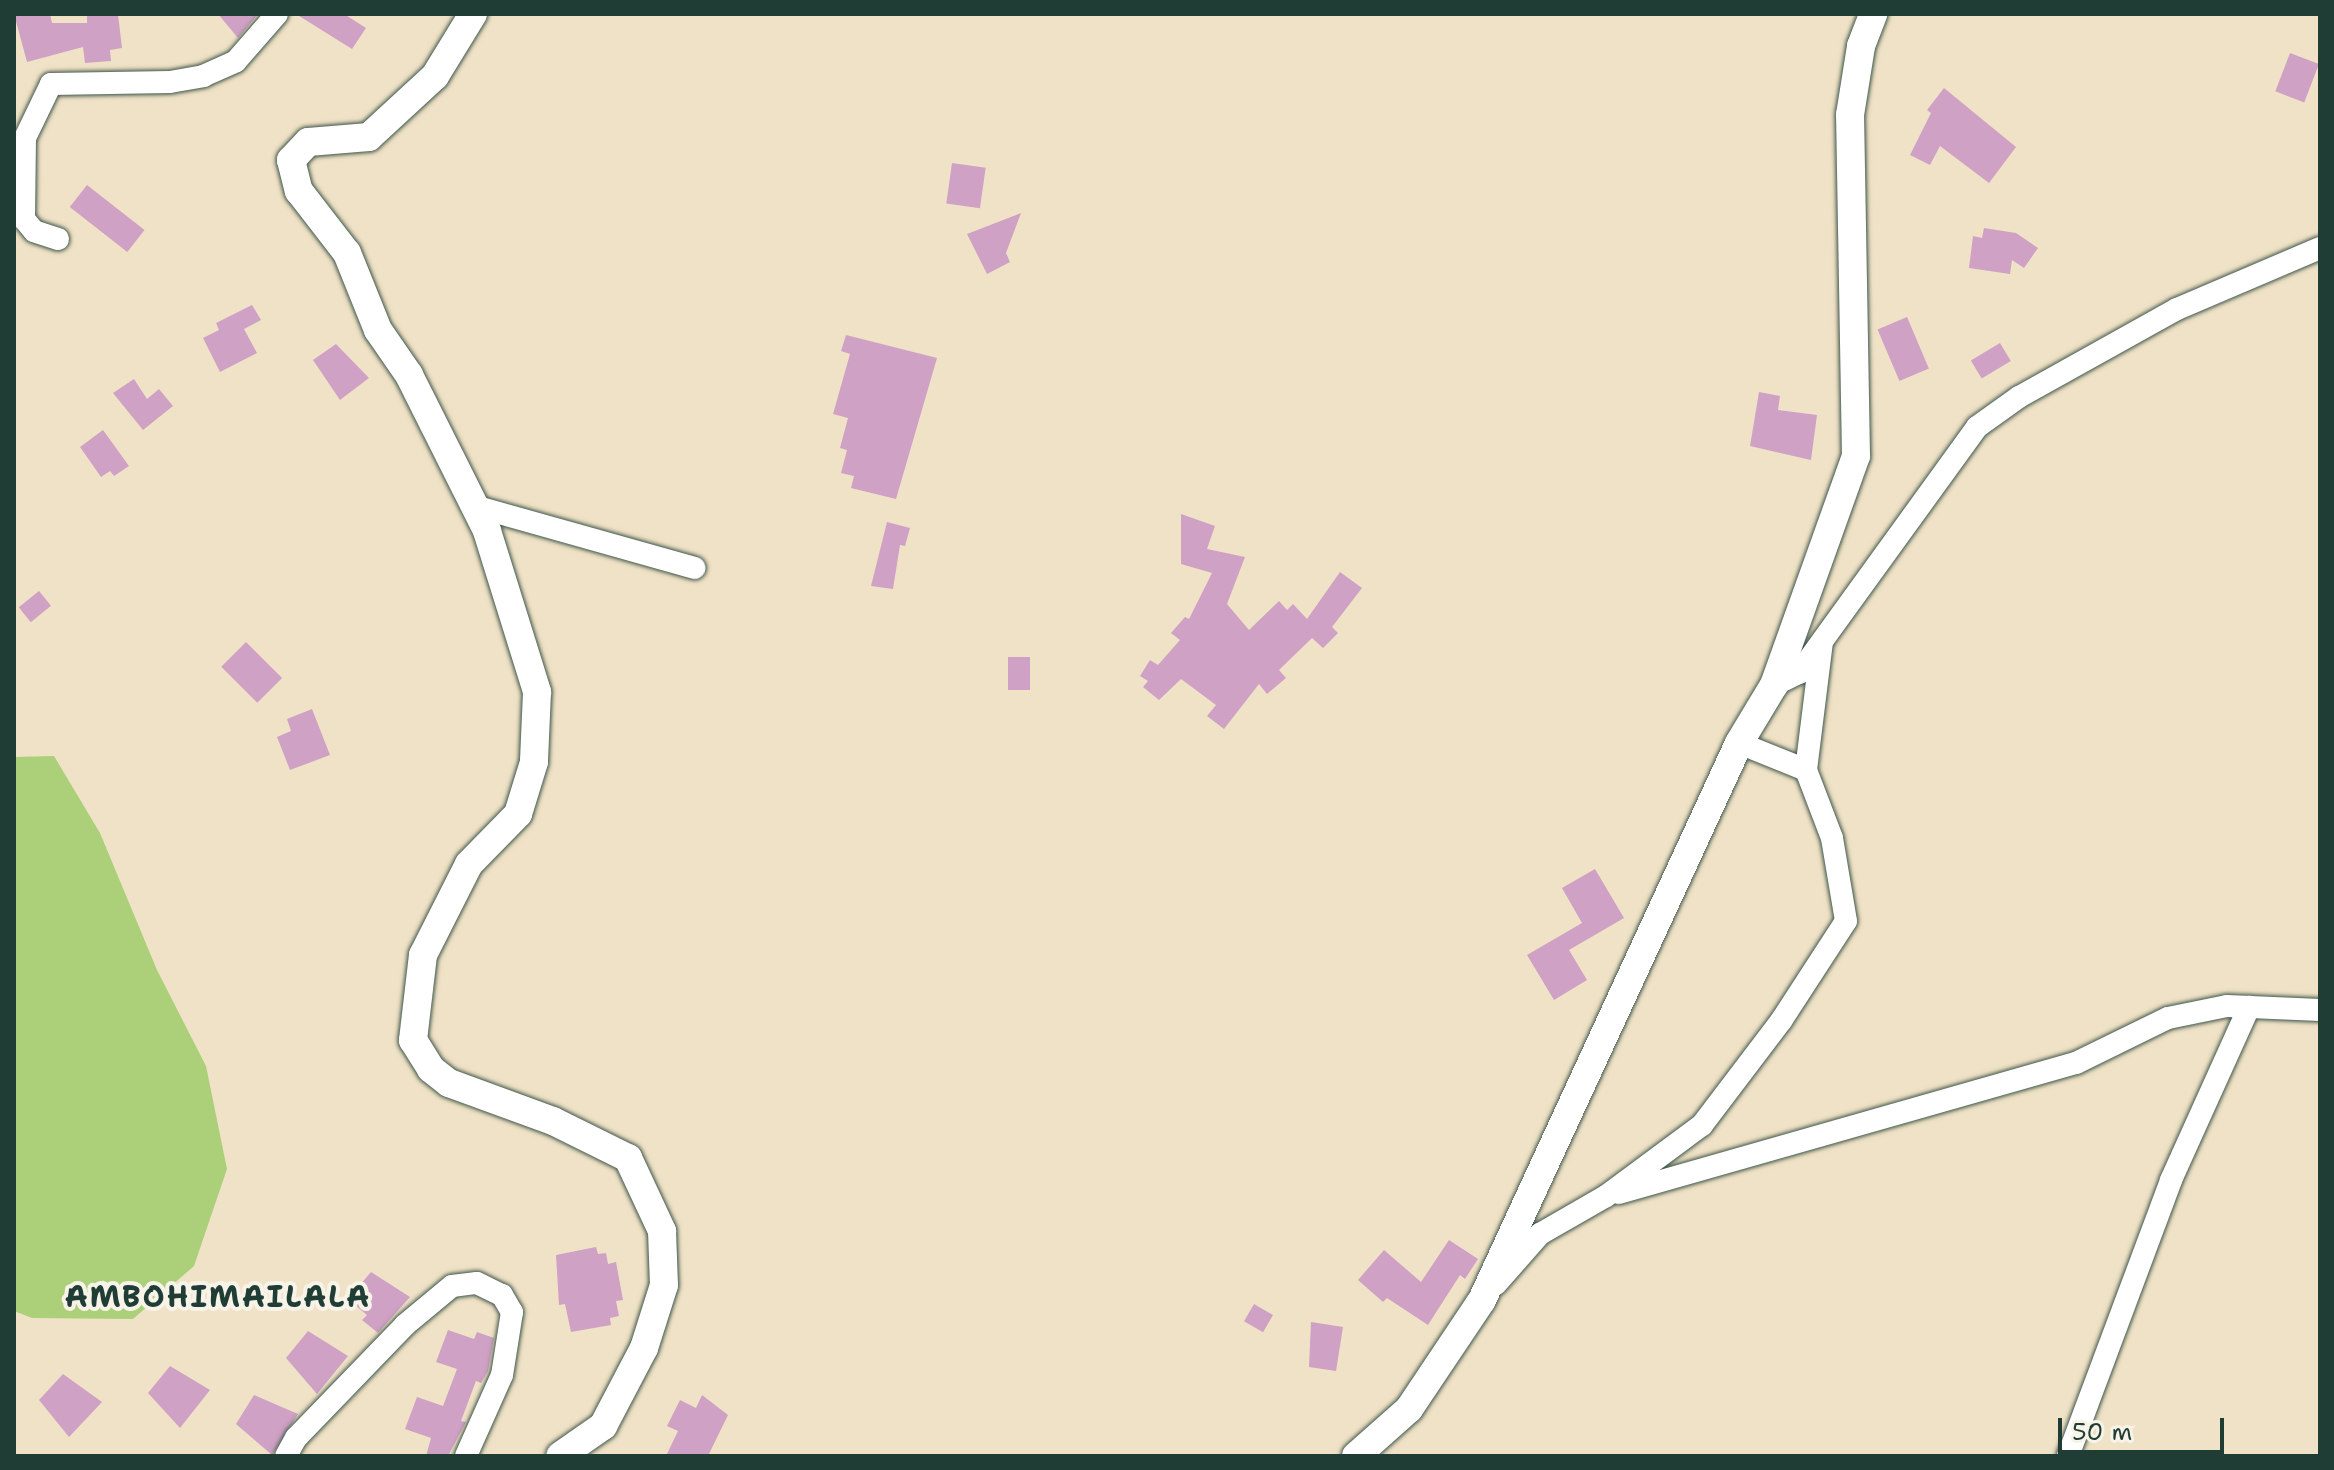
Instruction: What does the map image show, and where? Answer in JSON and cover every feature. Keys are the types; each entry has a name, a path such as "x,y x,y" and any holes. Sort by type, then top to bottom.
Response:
{"street":[{"path":"58,239 34,231 24,219 25,138 51,84 170,82 203,76 236,61 277,14"},
{"path":"473,14 435,76 369,137 308,142 291,160 299,191 347,253 378,330 409,375 487,531 537,692 534,762 518,814 469,864 423,955 413,1040 431,1069 449,1083 553,1121 628,1158 662,1231 664,1285 644,1348 603,1426 560,1456"},
{"path":"1482,1300 1739,743 1774,685 1856,456 1850,115 1861,46 1873,14"},
{"path":"1774,685 1799,673 1977,427 2019,397 2177,309 2320,248"},
{"path":"474,506 694,568"},
{"path":"1356,1456 1409,1409 1482,1300 1540,1234 1606,1196 1702,1125 1781,1021 1846,921 1832,838 1806,770 1822,642"},
{"path":"1739,743 1806,770"},
{"path":"1606,1196 2076,1063 2168,1018 2227,1006 2320,1010"},
{"path":"2068,1456 2171,1180 2249,1007"},
{"path":"286,1456 296,1438 405,1325 452,1286 477,1283 502,1295 512,1312 502,1375 466,1456"}],"green space":[{"path":"54,756 100,833 157,970 206,1066 227,1169 194,1266 133,1319 32,1318 14,1311 14,757"}],"building":[{"path":"14,14 50,14 52,23 87,23 87,14 118,14 122,48 110,50 111,61 85,63 83,47 27,62"},
{"path":"218,14 258,14 238,38"},
{"path":"296,14 344,14 366,28 352,49"},
{"path":"2290,53 2319,64 2304,102 2275,91"},
{"path":"1944,88 2016,147 1989,183 1940,146 1930,165 1910,155 1931,113 1927,110"},
{"path":"952,163 986,168 980,208 946,204"},
{"path":"87,185 145,230 127,252 70,207"},
{"path":"1021,213 1006,253 1010,262 987,274 967,234"},
{"path":"1984,228 2016,233 2038,248 2024,268 2012,260 2010,274 1969,268 1973,236 1982,238"},
{"path":"252,305 261,320 244,329 257,353 220,372 203,338 219,330 216,323"},
{"path":"1907,317 1929,369 1899,381 1878,330"},
{"path":"846,335 937,358 896,499 851,488 854,476 841,473 847,450 840,448 848,418 833,414 850,354 841,351"},
{"path":"2000,343 2011,361 1982,379 1971,361"},
{"path":"336,344 369,378 340,400 313,360"},
{"path":"134,379 147,399 159,389 173,406 143,430 113,393"},
{"path":"1759,392 1780,396 1778,410 1817,415 1811,460 1750,446"},
{"path":"103,430 129,466 114,476 110,471 101,477 80,447"},
{"path":"1181,514 1215,526 1207,549 1245,557 1227,604 1249,630 1279,601 1287,610 1293,604 1307,619 1340,572 1362,588 1332,627 1338,633 1323,648 1312,638 1279,670 1286,678 1267,694 1259,684 1224,729 1207,716 1216,705 1181,679 1159,700 1143,687 1148,681 1140,676 1150,660 1158,665 1180,640 1171,633 1185,617 1189,619 1212,573 1181,564"},
{"path":"887,522 910,528 905,546 900,545 893,589 871,586"},
{"path":"39,591 51,606 31,622 19,607"},
{"path":"246,642 282,678 257,703 221,667"},
{"path":"1008,657 1030,657 1030,690 1008,690"},
{"path":"312,709 330,755 290,770 277,737 291,731 287,719"},
{"path":"1595,869 1624,918 1569,950 1587,980 1554,1000 1527,955 1582,923 1562,888"},
{"path":"1449,1240 1478,1259 1465,1279 1460,1275 1428,1325 1387,1298 1383,1302 1358,1280 1384,1250 1421,1282"},
{"path":"596,1247 598,1254 606,1253 608,1264 616,1262 623,1300 616,1301 619,1316 610,1318 611,1325 571,1332 565,1304 559,1305 556,1255"},
{"path":"371,1272 410,1297 378,1333 362,1320 367,1315 348,1299"},
{"path":"1254,1304 1273,1315 1263,1332 1244,1321"},
{"path":"1311,1322 1343,1327 1336,1371 1309,1367"},
{"path":"448,1330 474,1339 477,1332 494,1338 488,1371 481,1383 476,1381 461,1421 466,1422 448,1456 426,1456 431,1438 405,1429 417,1397 443,1406 457,1369 436,1362"},
{"path":"308,1331 348,1356 317,1394 286,1358"},
{"path":"170,1366 210,1390 180,1428 148,1393"},
{"path":"63,1374 102,1402 69,1437 39,1400"},
{"path":"254,1395 298,1414 272,1455 236,1424"},
{"path":"702,1395 728,1415 708,1456 666,1456 678,1431 667,1426 680,1400 696,1408"}],"district":[{"name":"AMBOHIMAILALA","path":"218,1297"}]}
